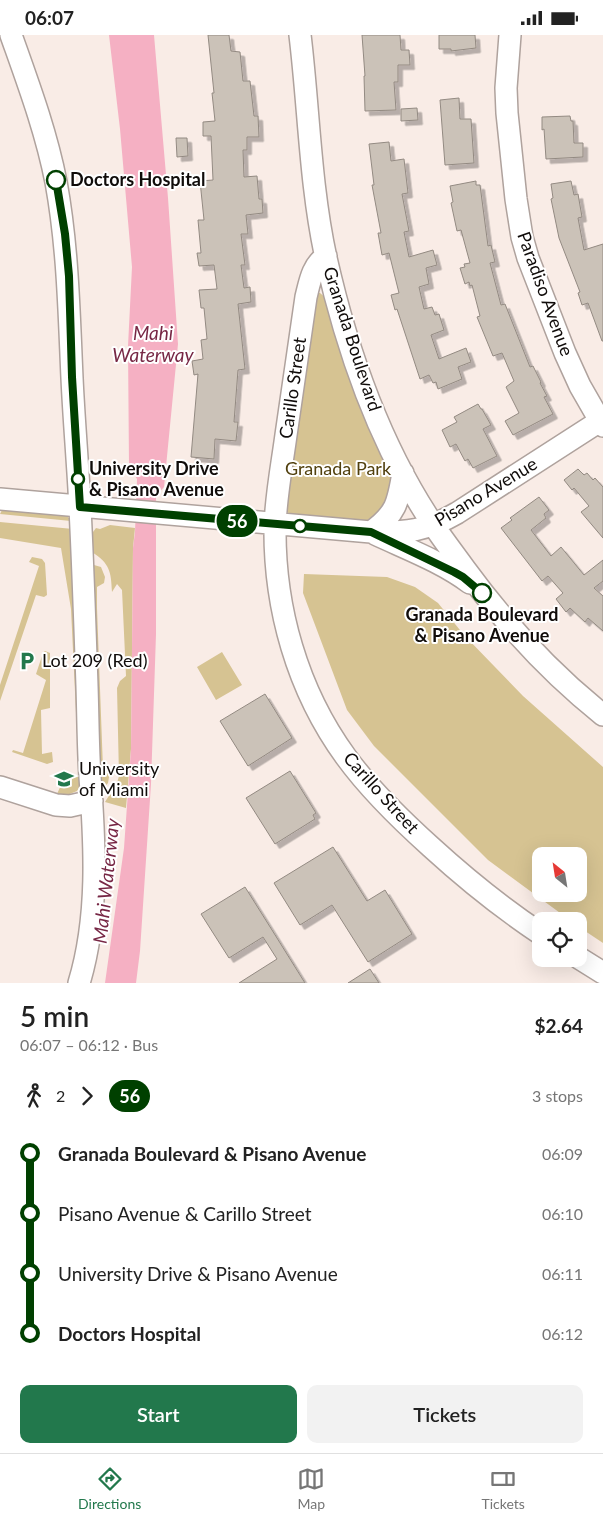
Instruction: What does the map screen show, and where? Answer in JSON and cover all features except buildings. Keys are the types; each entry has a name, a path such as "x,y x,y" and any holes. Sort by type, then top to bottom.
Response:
{"street":[{"path":"10,35 44,134 54,170 69,276 94,874 90,934 80,983"},
{"name":"Granada Boulevard","path":"300,35 318,208 326,256 357,366 378,420 403,473 433,525 479,590 526,645 549,668 603,715"},
{"name":"Paradiso Avenue","path":"510,35 506,88 507,113 522,237 528,259 565,353 580,386 602,422"},
{"name":"Carillo Street","path":"326,256 318,262 312,273 306,297 275,523 277,578 287,629 295,657 306,686 332,737 359,774 420,837 458,871 532,928"},
{"name":"Pisano Avenue","path":"0,499 171,516 371,532 414,531 433,525 457,513 602,422"},
{"path":"403,473 399,494 390,516 371,532 463,577 479,590"},
{"path":"0,787 56,805 70,806 92,801"},
{"path":"587,963 603,973"}],"green space":[{"name":"Granada Park","path":"316,293 320,293 327,299 395,476 389,501 371,521 297,517 289,514 285,508"},
{"path":"8,507 66,514 71,521 0,514 2,510"},
{"path":"0,522 73,529 81,785 77,791 60,798 0,780 0,775 57,794 65,776 79,775 71,609 61,548 0,538"},
{"path":"110,525 135,528 133,548 131,749 126,808 105,802 117,783 119,776 117,688 120,681 126,676 122,590 117,584 112,592 108,569 103,560 92,552 90,536 96,528 100,529"},
{"path":"32,557 42,559 45,563 47,595 44,597 36,595 0,701 0,685 39,566 29,562"},
{"path":"91,566 101,567 105,577 104,583 97,587 97,608 103,769 110,771 108,783 98,792"},
{"path":"304,574 387,577 415,587 438,603 464,635 523,696 603,767 603,943 587,932 587,912 559,912 547,903 588,903 588,847 532,847 532,892 488,860 374,746 347,710 303,593"},
{"path":"45,651 50,653 50,708 41,710 42,754 52,752 53,762 47,764 12,752 13,750 23,753 46,680 36,674"},
{"path":"222,652 242,685 216,700 197,667"}],"water":[{"name":"Mahi Waterway","path":"109,35 154,35 178,344 164,487 156,496 156,634 151,784 140,951 136,983 105,983 124,848 131,749 133,548 137,479 129,466 128,346 132,267 120,129"}],"bus line":[{"name":"56","path":"56,180 65,234 69,276 72,377 80,507 371,532 454,572 482,593"}],"place":[{"name":"Doctors Hospital","path":"56,180"},
{"name":"University Drive & Pisano Avenue","path":"78,479"},
{"name":"Granada Boulevard & Pisano Avenue","path":"482,593"},
{"name":"Lot 209 (Red)","path":"27,661"},
{"name":"University of Miami","path":"64,779"}]}
